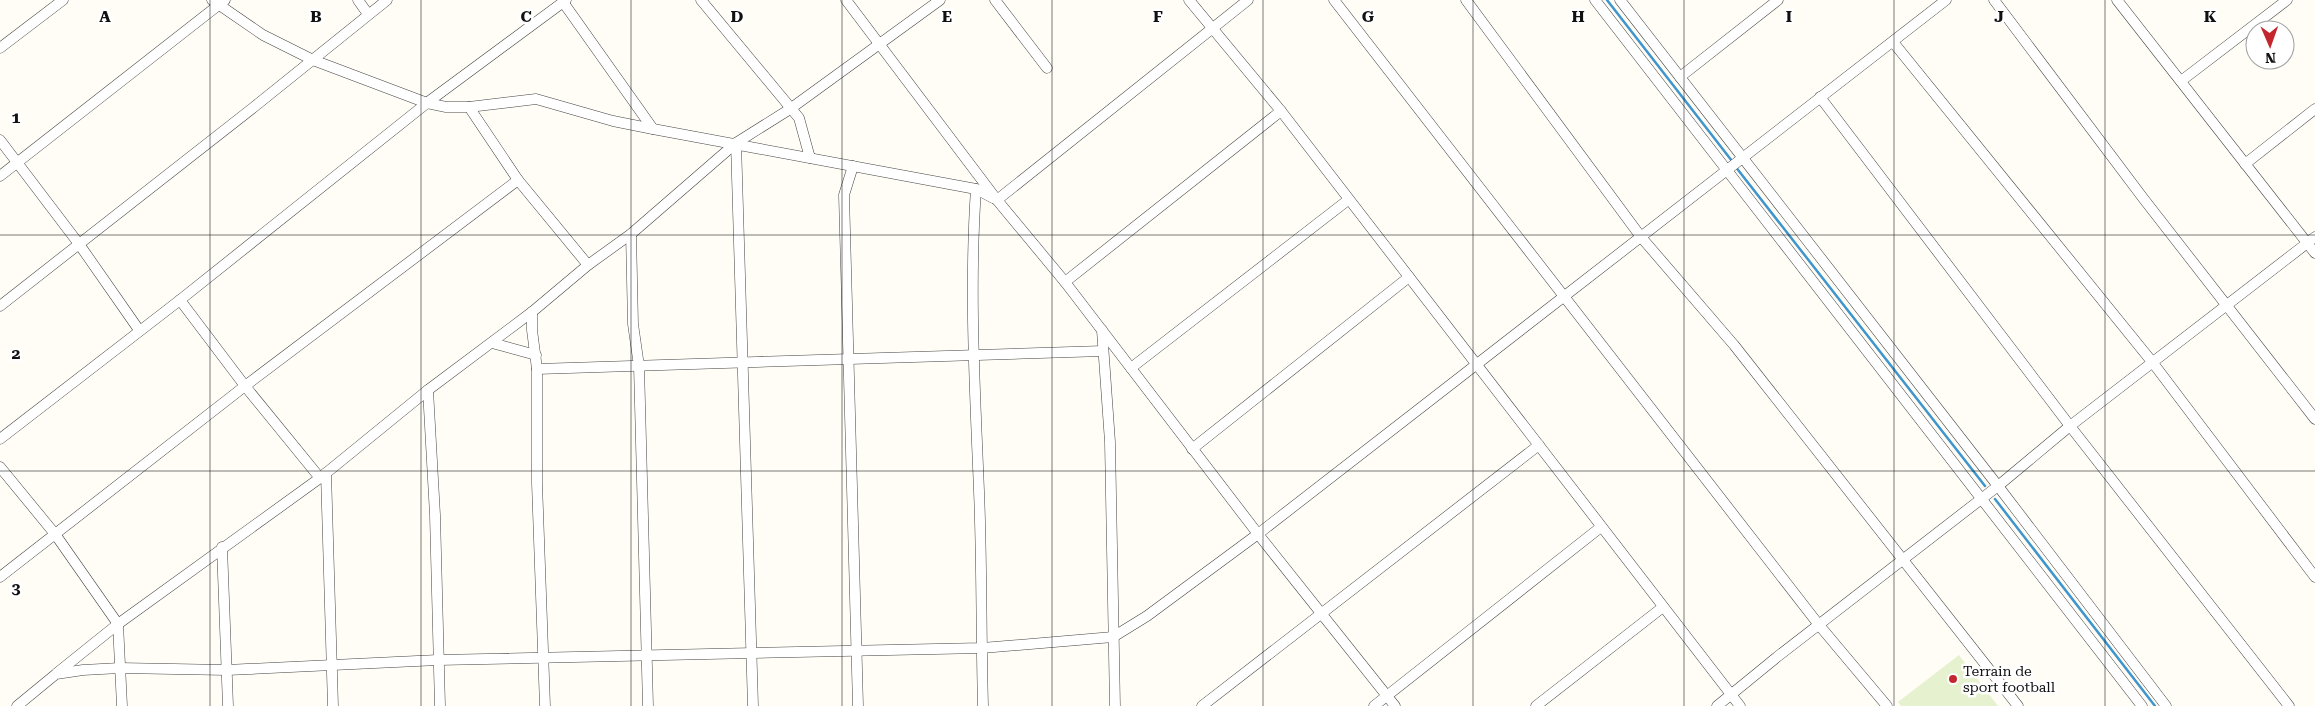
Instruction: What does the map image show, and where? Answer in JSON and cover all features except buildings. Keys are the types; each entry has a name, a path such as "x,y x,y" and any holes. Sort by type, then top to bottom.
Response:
{"street":[{"path":"0,48 63,0"},
{"path":"358,0 368,14"},
{"path":"0,306 387,0"},
{"path":"702,0 798,118 810,158"},
{"path":"846,0 997,200 1065,282 1258,534 1395,706"},
{"path":"17,706 118,624 323,475 428,390 532,312 588,265 631,234 736,143 790,109 881,45 940,0"},
{"path":"995,0 1047,68"},
{"path":"1188,0 1281,111 1740,706"},
{"path":"997,200 1248,0"},
{"path":"1334,0 1819,625 1887,706"},
{"path":"1466,0 1642,237 1734,344 2018,706"},
{"path":"1595,0 1735,164 1990,492 2166,706"},
{"path":"1620,0 1680,78 1735,164 1990,492 2142,706"},
{"path":"1680,78 1778,0"},
{"path":"56,674 120,668 227,670 438,660 982,648 1113,638 1147,616 1258,534 1946,0"},
{"path":"1994,0 2143,198 2315,419"},
{"path":"2118,0 2245,164 2311,240 2315,253"},
{"path":"2181,81 2287,0"},
{"path":"0,439 180,300 428,102 564,1 653,129"},
{"path":"0,176 218,2 263,35 313,60 446,107 469,107 536,99 613,121 976,189 997,200"},
{"path":"1893,42 2152,363 2315,577"},
{"path":"1820,97 2070,426 2289,706"},
{"path":"469,107 518,180 588,265"},
{"path":"2245,164 2315,109"},
{"path":"1065,282 1281,111"},
{"path":"0,140 79,244 139,330"},
{"path":"736,143 753,706"},
{"path":"853,166 844,195 847,360 858,651 858,706"},
{"path":"0,577 245,386 518,180"},
{"path":"976,189 971,252 972,354 979,493 983,706"},
{"path":"1132,368 1348,200"},
{"path":"631,234 633,324 638,366 648,706"},
{"path":"1718,706 1902,559 1990,492 2070,426 2228,307 2311,240"},
{"path":"1192,449 1409,277"},
{"path":"180,300 245,386 323,475 333,706"},
{"path":"532,312 537,369 537,483 544,706"},
{"path":"1102,330 1110,442 1115,706"},
{"path":"492,342 536,355"},
{"path":"537,369 743,364 972,354 1103,351"},
{"path":"428,390 435,516 440,706"},
{"path":"1202,706 1539,445"},
{"path":"0,467 55,534 118,624 122,706"},
{"path":"1374,706 1601,527"},
{"path":"222,547 228,706"},
{"path":"1536,706 1663,607"}],"green space":[{"name":"Terrain de sport football","path":"1959,655 1998,706 1901,706 1898,702"}],"waterway":[{"path":"1607,0 1732,161"},
{"path":"1735,166 1985,486"},
{"path":"1995,499 2155,706"}],"place":[{"name":"Terrain de sport football","path":"1953,679"}]}
